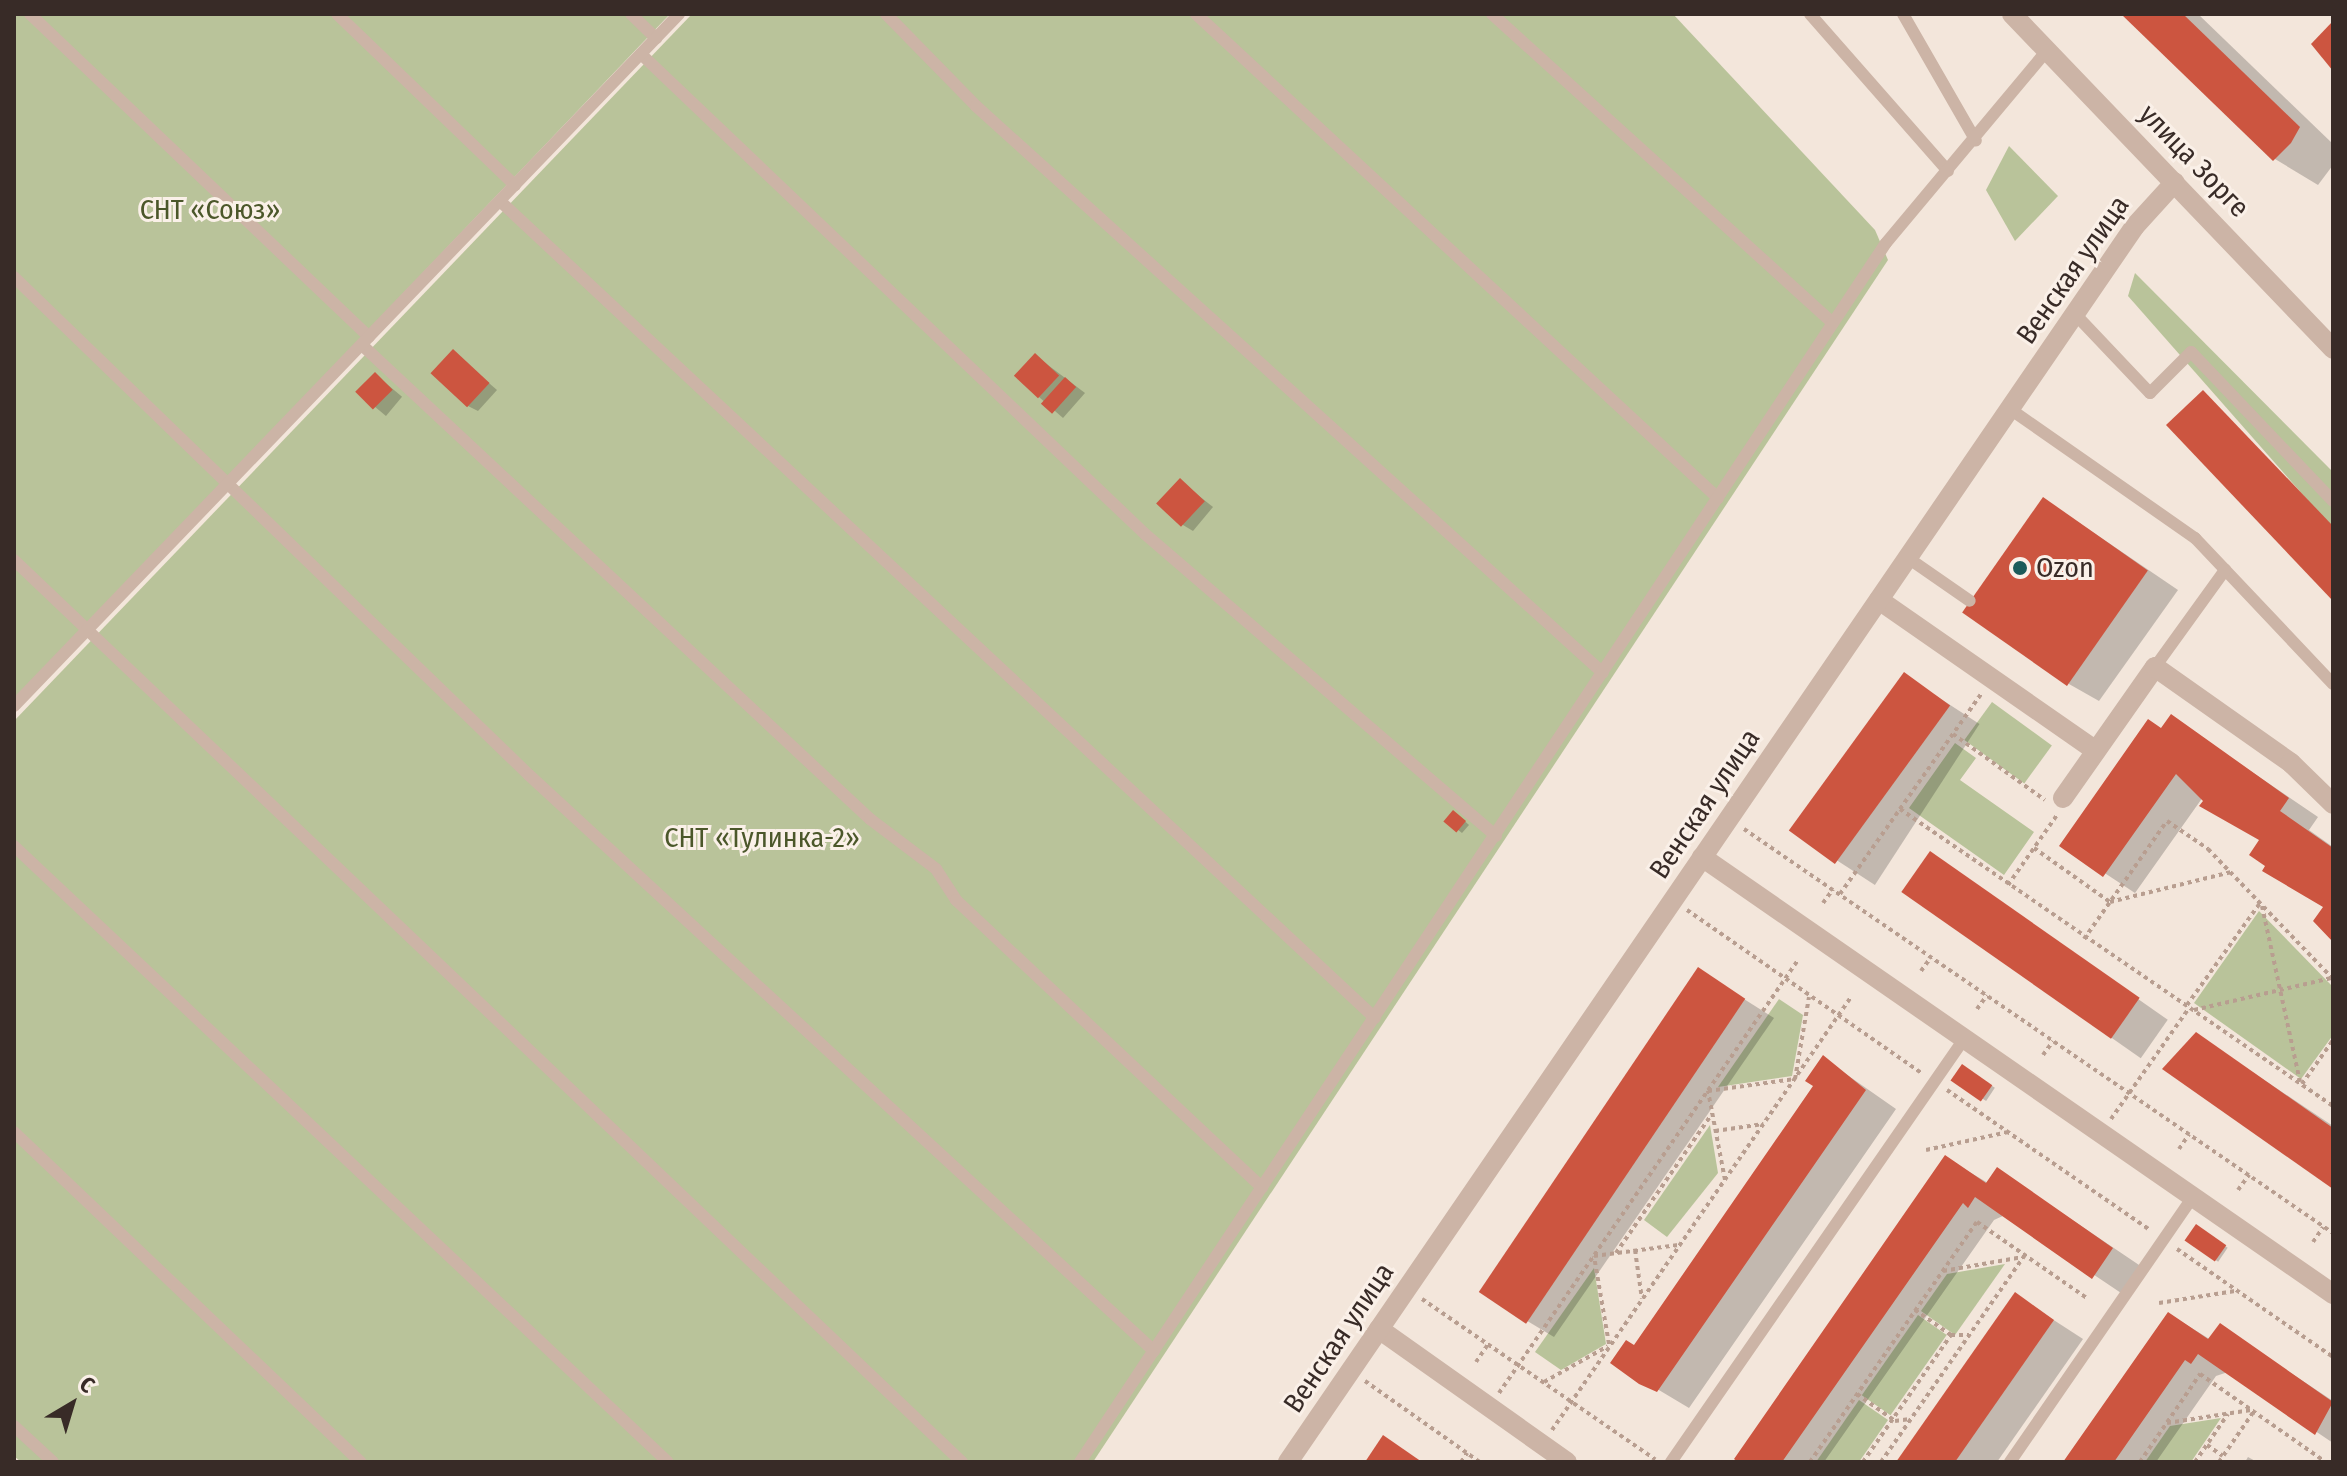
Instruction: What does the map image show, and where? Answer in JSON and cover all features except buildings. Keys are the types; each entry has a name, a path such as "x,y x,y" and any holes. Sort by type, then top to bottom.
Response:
{"street":[{"name":"улица Зорге","path":"2012,14 2333,349"},
{"name":"Венская улица","path":"1288,1462 2075,314 2175,182"},
{"path":"1879,600 2096,751"},
{"path":"2063,798 2155,667 2291,763 2333,804"},
{"path":"1702,857 2333,1294"},
{"path":"1379,1329 1567,1462"}],"lane":[{"path":"30,14 365,341 823,776 936,869 956,900 1262,1187"},
{"path":"337,14 515,185"},
{"path":"631,14 656,38"},
{"path":"14,706 679,14"},
{"path":"886,14 999,127 1603,673"},
{"path":"1196,14 1718,498"},
{"path":"1492,14 1833,323"},
{"path":"1810,14 1873,94 1948,171"},
{"path":"1903,14 1976,141"},
{"path":"1080,1462 1886,243 1976,141 2048,49"},
{"path":"641,54 1145,534 1496,836"},
{"path":"500,201 1375,1018"},
{"path":"14,277 225,487 1154,1351"},
{"path":"2075,314 2150,393 2191,352 2333,501"},
{"path":"2010,409 2195,538 2333,684"},
{"path":"1908,558 1970,601"},
{"path":"14,560 962,1462"},
{"path":"2155,667 2225,570"},
{"path":"14,846 668,1462"},
{"path":"1671,1462 1964,1039"},
{"path":"14,1132 361,1462"},
{"path":"2010,1462 2193,1197"},
{"path":"14,1426 53,1462"}],"path":[{"path":"1840,894 1992,678"},
{"path":"1953,734 2061,810 2008,885"},
{"path":"1900,809 2084,939 2333,1106"},
{"path":"1729,818 2333,1233"},
{"path":"2084,939 2167,821 2231,872 2333,978"},
{"path":"2034,848 2110,902 2231,872"},
{"path":"1823,903 1833,889"},
{"path":"1672,901 2333,1357"},
{"path":"2260,903 2301,1084"},
{"path":"2101,1134 2260,903"},
{"path":"1921,971 1931,957"},
{"path":"1489,1407 1798,960"},
{"path":"2189,1008 2333,978"},
{"path":"1795,1079 1810,995"},
{"path":"1977,1009 1987,995"},
{"path":"1542,1444 1851,997"},
{"path":"2301,1084 2333,1040"},
{"path":"2043,1055 2053,1041"},
{"path":"1708,1091 1795,1079"},
{"path":"1708,1091 1725,1180"},
{"path":"1616,1253 1712,1114"},
{"path":"1715,1131 1763,1124"},
{"path":"1926,1150 2008,1132"},
{"path":"2179,1149 2189,1134"},
{"path":"2238,1190 2249,1175"},
{"path":"1810,1462 1977,1222 2088,1299"},
{"path":"2313,1242 2323,1227"},
{"path":"1594,1256 1680,1244"},
{"path":"1635,1250 1642,1300"},
{"path":"1594,1256 1609,1346"},
{"path":"1943,1271 2024,1256"},
{"path":"1881,1462 2024,1256"},
{"path":"1407,1288 1660,1462"},
{"path":"2159,1303 2237,1290"},
{"path":"1915,1310 1951,1335 1970,1335"},
{"path":"1864,1462 1951,1335"},
{"path":"1476,1362 1488,1344"},
{"path":"1544,1382 1609,1346"},
{"path":"1350,1370 1480,1462"},
{"path":"2140,1462 2200,1374 2323,1460"},
{"path":"1857,1394 1893,1419 1912,1418"},
{"path":"2167,1423 2253,1411"},
{"path":"2219,1462 2253,1411"},
{"path":"2195,1462 2228,1414"},
{"path":"2207,1445 2223,1456"},
{"path":"1461,1462 1467,1453"}],"green space":[{"name":"СНТ «Союз»","path":"14,14 670,14 14,701"},
{"name":"СНТ «Тулинка-2»","path":"692,14 1673,14 1875,230 1888,260 1093,1462 21,1462 14,1456 14,721"},
{"path":"2009,146 2058,196 2015,241 1986,190"},
{"path":"2135,273 2333,472 2333,529 2128,296"},
{"path":"1992,702 2052,745 2024,784 1964,740"},
{"path":"1955,743 1976,758 1960,780 2034,832 2004,875 1909,808"},
{"path":"2259,911 2333,987 2333,1035 2301,1079 2194,1003"},
{"path":"1779,999 1803,1015 1792,1076 1718,1087"},
{"path":"1710,1125 1718,1173 1667,1237 1644,1220"},
{"path":"2005,1264 1955,1335 1921,1311 1947,1274"},
{"path":"1594,1268 1606,1344 1561,1370 1535,1352"},
{"path":"1918,1315 1947,1335 1890,1415 1862,1395"},
{"path":"1859,1400 1888,1420 1859,1462 1816,1462"},
{"path":"2221,1418 2191,1462 2145,1462 2170,1426"}],"place":[{"name":"Ozon","path":"2020,568"}]}
